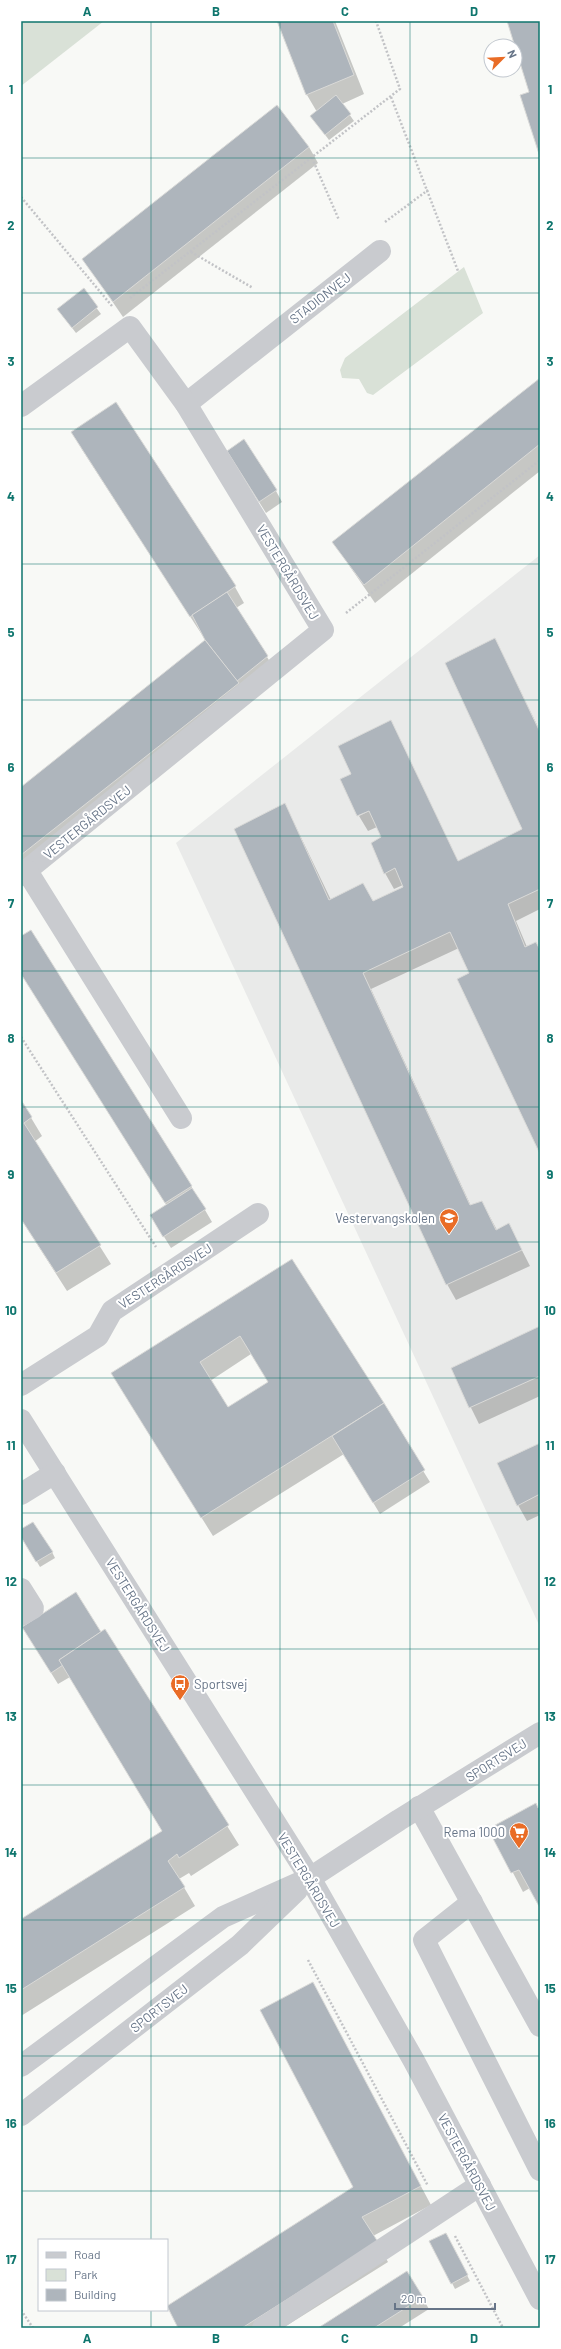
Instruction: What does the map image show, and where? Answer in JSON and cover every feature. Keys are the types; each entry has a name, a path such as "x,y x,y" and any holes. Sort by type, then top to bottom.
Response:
{"street":[{"name":"STADIONVEJ","path":"186,404 380,251"},
{"name":"VESTERGÅRDSVEJ","path":"130,327 186,404 323,630 24,873 181,1118"},
{"path":"21,406 130,327"},
{"name":"VESTERGÅRDSVEJ","path":"21,1385 98,1336 112,1311 258,1214"},
{"name":"VESTERGÅRDSVEJ","path":"21,1420 310,1878 414,2061 480,2185 533,2269 540,2300"},
{"path":"21,1494 55,1473"},
{"path":"21,1589 32,1608 21,1615"},
{"name":"SPORTSVEJ","path":"21,2066 223,1917 310,1878 540,1733"},
{"path":"419,1808 540,2026"},
{"name":"SPORTSVEJ","path":"21,2116 240,1945 310,1878"},
{"path":"472,1902 424,1940 540,2170"},
{"path":"263,2328 480,2185"}],"path":[{"path":"116,310 400,90 376,21"},
{"path":"391,98 428,190 458,271"},
{"path":"312,158 339,220"},
{"path":"380,251 369,234 428,190"},
{"path":"21,197 130,327"},
{"path":"191,252 253,288"},
{"path":"323,630 540,460"},
{"path":"21,1037 172,1271"},
{"path":"308,1960 503,2328"},
{"path":"21,2310 32,2328"}],"shaded area":[{"name":"Vestervangskolen","path":"540,555 540,1627 176,843"}],"green space":[{"path":"21,21 104,21 21,86"},
{"path":"464,267 483,313 373,395 367,393 359,379 342,378 340,370 345,358"}],"building":[{"path":"277,21 333,21 354,75 306,95"},
{"path":"507,21 540,21 540,157 520,95 529,92 523,73 523,38 512,38"},
{"path":"336,95 351,114 325,135 310,116"},
{"path":"277,105 309,147 113,302 82,259"},
{"path":"84,288 98,307 72,328 57,309"},
{"path":"540,378 540,444 364,585 332,542"},
{"path":"116,402 236,586 190,617 71,432"},
{"path":"244,439 277,490 259,502 227,451"},
{"path":"227,592 268,656 237,681 205,640 192,615"},
{"path":"495,638 540,732 540,889 508,904 525,947 536,942 540,950 540,1154 457,979 469,973 450,932 363,973 470,1205 482,1201 496,1230 509,1223 522,1250 446,1285 234,829 285,803 329,900 363,883 373,901 403,887 395,868 384,874 371,843 381,837 369,811 357,816 340,779 351,774 338,746 391,720 458,861 522,829 445,663"},
{"path":"205,640 239,683 21,855 21,787"},
{"path":"31,930 192,1186 165,1203 21,974 21,936"},
{"path":"21,1100 32,1117 24,1123 101,1245 56,1273 21,1219"},
{"path":"192,1188 206,1209 163,1237 150,1215"},
{"path":"292,1259 384,1403 201,1518 111,1373","holes":["240,1336 268,1382 228,1407 200,1362"]},
{"path":"540,1326 540,1376 469,1408 451,1368"},
{"path":"384,1403 425,1470 373,1503 332,1436"},
{"path":"540,1443 540,1494 517,1506 497,1463"},
{"path":"33,1522 53,1552 36,1562 21,1537 21,1529"},
{"path":"76,1592 101,1632 59,1660 63,1665 51,1673 22,1627"},
{"path":"105,1629 229,1825 179,1858 177,1854 168,1861 185,1887 21,1990 21,1919 162,1831 59,1660"},
{"name":"Rema 1000","path":"536,1803 538,1808 540,1807 540,1908 519,1870 511,1873 488,1829"},
{"path":"313,1982 421,2186 362,2217 378,2242 242,2328 178,2328 168,2305 353,2187 260,2010"},
{"path":"446,2233 468,2275 451,2284 429,2241"},
{"path":"407,2271 423,2297 374,2328 318,2328"}],"place":[{"name":"Vestervangskolen","path":"449,1235"},
{"name":"Sportsvej","path":"180,1701"},
{"name":"Rema 1000","path":"519,1849"}]}
